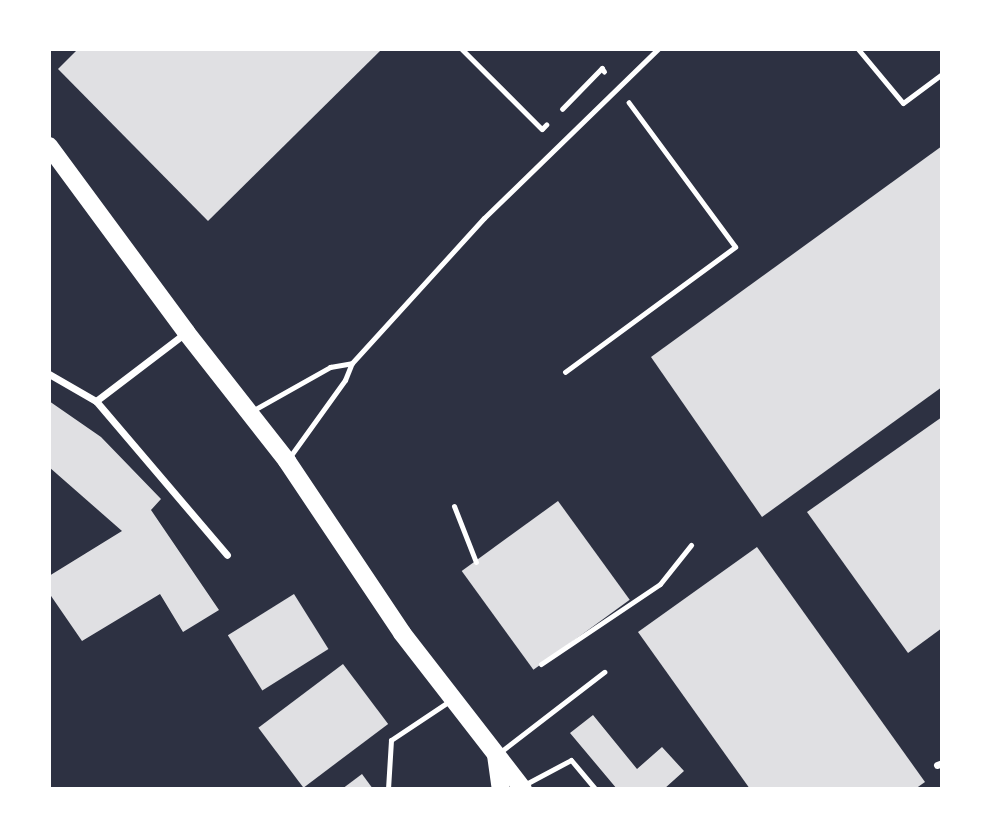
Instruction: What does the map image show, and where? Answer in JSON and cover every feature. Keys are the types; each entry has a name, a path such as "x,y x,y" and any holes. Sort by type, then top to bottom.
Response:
{"main road":[{"path":"49,146 186,332 287,461 378,599 522,788"},
{"path":"496,755 501,789"}],"street":[{"path":"96,401 186,332"},
{"path":"49,374 96,401 227,555"}],"lane":[{"path":"287,461 345,380 352,363 484,218 658,49"},
{"path":"858,49 903,103 942,74"},
{"path":"250,412 330,367 352,363"},
{"path":"454,506 476,562"},
{"path":"541,664 660,584 691,545"},
{"path":"496,755 604,672"},
{"path":"388,789 391,740 453,699"},
{"path":"522,788 571,760 595,789"}],"path":[{"path":"462,49 542,129 551,120"},
{"path":"559,112 602,68 736,247 565,372"}],"building":[{"path":"78,49 382,49 208,221 58,69"},
{"path":"942,146 942,387 762,517 651,357"},
{"path":"49,401 101,437 161,499 151,510 219,610 183,632 160,594 82,641 49,593 49,576 122,531 49,467"},
{"path":"942,417 942,628 908,653 807,512"},
{"path":"558,501 630,600 533,670 462,571"},
{"path":"757,547 925,782 915,789 750,789 638,632"},
{"path":"294,594 328,649 262,690 228,635"},
{"path":"343,664 388,724 303,788 258,728"},
{"path":"593,715 637,769 662,747 684,771 664,789 617,789 570,733"},
{"path":"362,774 373,789 342,789"}]}
